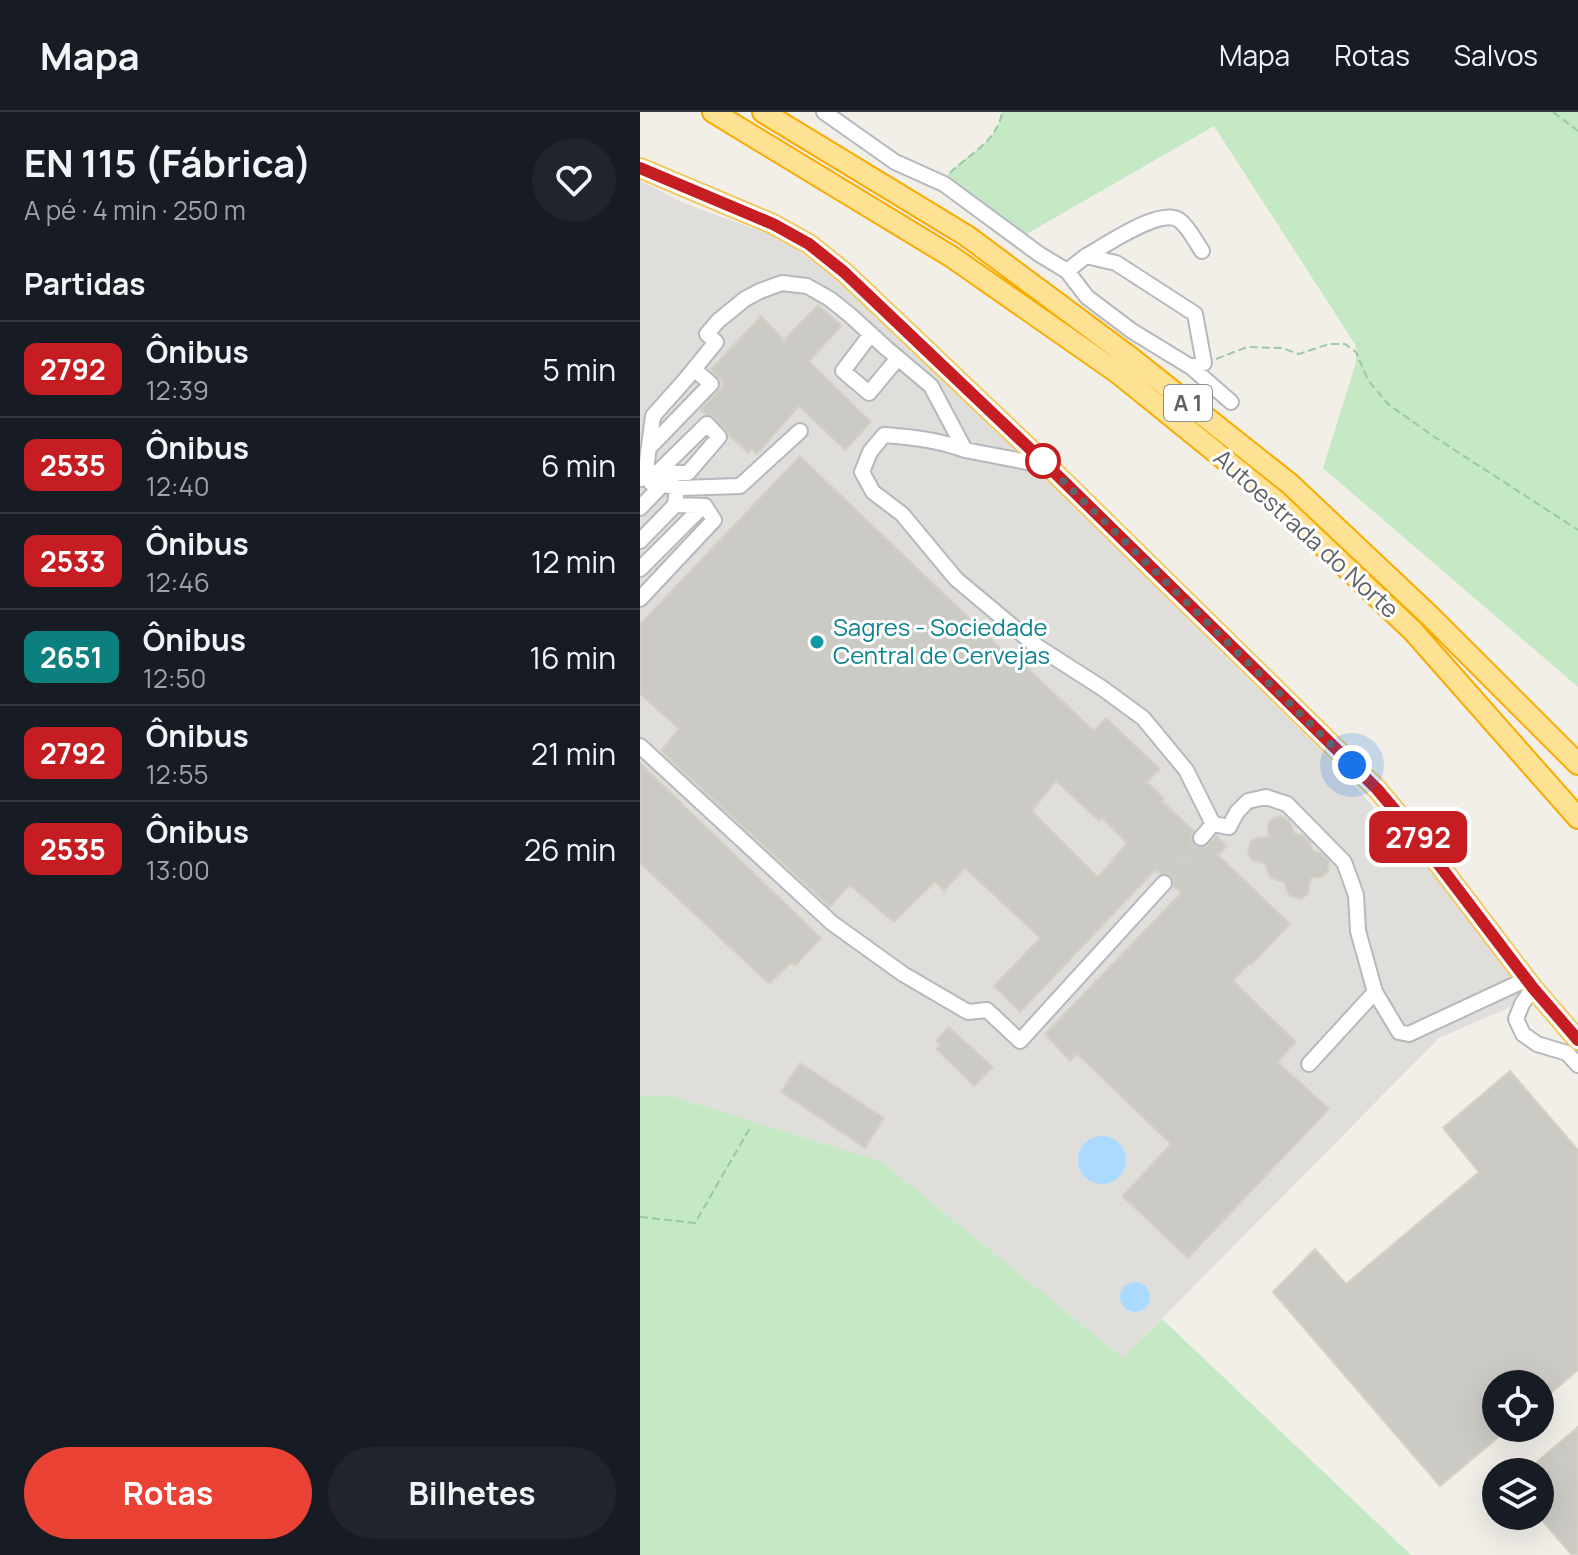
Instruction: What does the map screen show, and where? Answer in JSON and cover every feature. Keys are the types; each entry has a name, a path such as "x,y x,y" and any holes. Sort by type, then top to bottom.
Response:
{"highway":[{"name":"Autoestrada do Norte","path":"713,112 965,266 1118,373 1276,501 1413,631 1578,818"},
{"name":"Autoestrada do Norte","path":"763,112 967,236 1131,358 1277,474 1430,616 1578,764"}],"main road":[{"path":"640,168 773,224 809,244 887,311 1377,789 1421,841 1530,984 1578,1040"}],"street":[{"path":"824,112 895,162 941,183 1067,271 1087,297 1132,331 1197,365 1231,402"},
{"path":"1067,271 1086,256 1155,219 1168,216 1186,227 1202,251"},
{"path":"1086,256 1116,263 1195,314 1197,365"},
{"path":"640,508 652,477 649,448 653,416 716,342 707,334 718,321 745,299 782,283 807,286 830,299 931,386 965,450"},
{"path":"871,334 843,371 869,393 898,358"},
{"path":"649,448 711,384 694,369"},
{"path":"652,477 677,487 740,486 800,431"},
{"path":"1048,466 935,442 884,435 870,452 862,472 873,492 902,514 956,579 1035,645 1143,718 1186,770 1213,824"},
{"path":"640,541 675,505 677,487"},
{"path":"640,599 714,520 705,506 675,505"},
{"path":"640,569 703,506"},
{"path":"640,746 832,923 903,974 968,1012 987,1010 1020,1041 1164,883"},
{"path":"1213,824 1229,827 1248,801 1266,797 1287,804 1344,862 1356,895 1358,931 1375,992 1399,1032 1409,1034 1530,984"},
{"path":"1201,838 1213,824"},
{"path":"1530,984 1516,1019 1523,1034 1537,1044 1567,1053 1578,1065"},
{"path":"1309,1064 1375,992"}],"path":[{"path":"941,183 995,132 1002,112"},
{"path":"1553,112 1578,131"},
{"path":"1197,365 1247,347 1282,348 1299,354 1329,344 1345,344 1356,352 1368,380 1388,404 1578,530"},
{"path":"640,1217 695,1223 751,1126"}],"shaded area":[{"path":"640,181 684,203 782,239 866,300 1330,759 1450,892 1529,999 1439,1038 1123,1358 882,1162 672,1096 640,1096"}],"green space":[{"path":"1002,112 1578,112 1578,687 1323,468 1355,366 1355,344 1214,126 1018,239 941,183 993,134"},
{"path":"640,1096 672,1096 882,1162 1123,1358 1162,1319 1411,1555 640,1555"}],"water":[{"path":"1102,1136 1119,1143 1126,1160 1119,1177 1102,1184 1085,1177 1078,1160 1085,1143"},
{"path":"1135,1282 1146,1286 1150,1297 1146,1308 1135,1312 1124,1308 1120,1297 1124,1286"}],"building":[{"path":"818,305 842,326 809,361 871,422 845,450 799,406 757,454 751,449 748,453 714,417 701,410 724,384 711,369 761,316 784,340"},
{"path":"800,456 1014,661 1017,658 1094,731 1106,718 1160,769 1147,782 1194,831 1191,837 1194,845 1205,847 1216,836 1227,846 1218,855 1290,924 1233,981 1296,1042 1278,1062 1329,1109 1188,1258 1122,1196 1171,1144 1077,1054 1070,1061 1045,1034 1181,893 1173,886 1171,876 1155,870 1020,1012 994,986 1040,938 965,868 944,891 935,882 894,922 849,885 830,907 661,751 679,729 640,694 640,624","holes":["1056,781 1099,821 1102,818 1127,843 1098,877 1032,811"]},
{"path":"640,763 821,938 796,965 791,963 769,984 640,863"},
{"path":"1281,816 1289,820 1294,833 1310,841 1312,851 1321,853 1329,861 1328,872 1311,878 1308,894 1301,899 1290,896 1285,883 1271,878 1266,864 1252,860 1248,853 1250,842 1268,837 1268,824 1273,818"},
{"path":"949,1027 993,1067 974,1086 936,1049 940,1045 936,1040"},
{"path":"800,1063 884,1118 865,1148 781,1092"},
{"path":"1510,1071 1578,1150 1578,1370 1554,1390 1554,1370 1482,1370 1482,1442 1492,1442 1440,1486 1273,1292 1315,1249 1346,1284 1479,1172 1443,1128"},
{"path":"1578,1427 1578,1555 1572,1555 1550,1530 1554,1530 1554,1458 1541,1458"}],"tunnel":[{"path":"1164,883 1201,838"}],"bus line":[{"name":"2792","path":"640,168 759,217 791,234 827,257 863,289 1377,789 1421,841 1533,988 1578,1040"}],"place":[{"name":"Sagres - Sociedade Central de Cervejas","path":"817,642"}],"route":[{"path":"1043,461 1352,765"}]}
